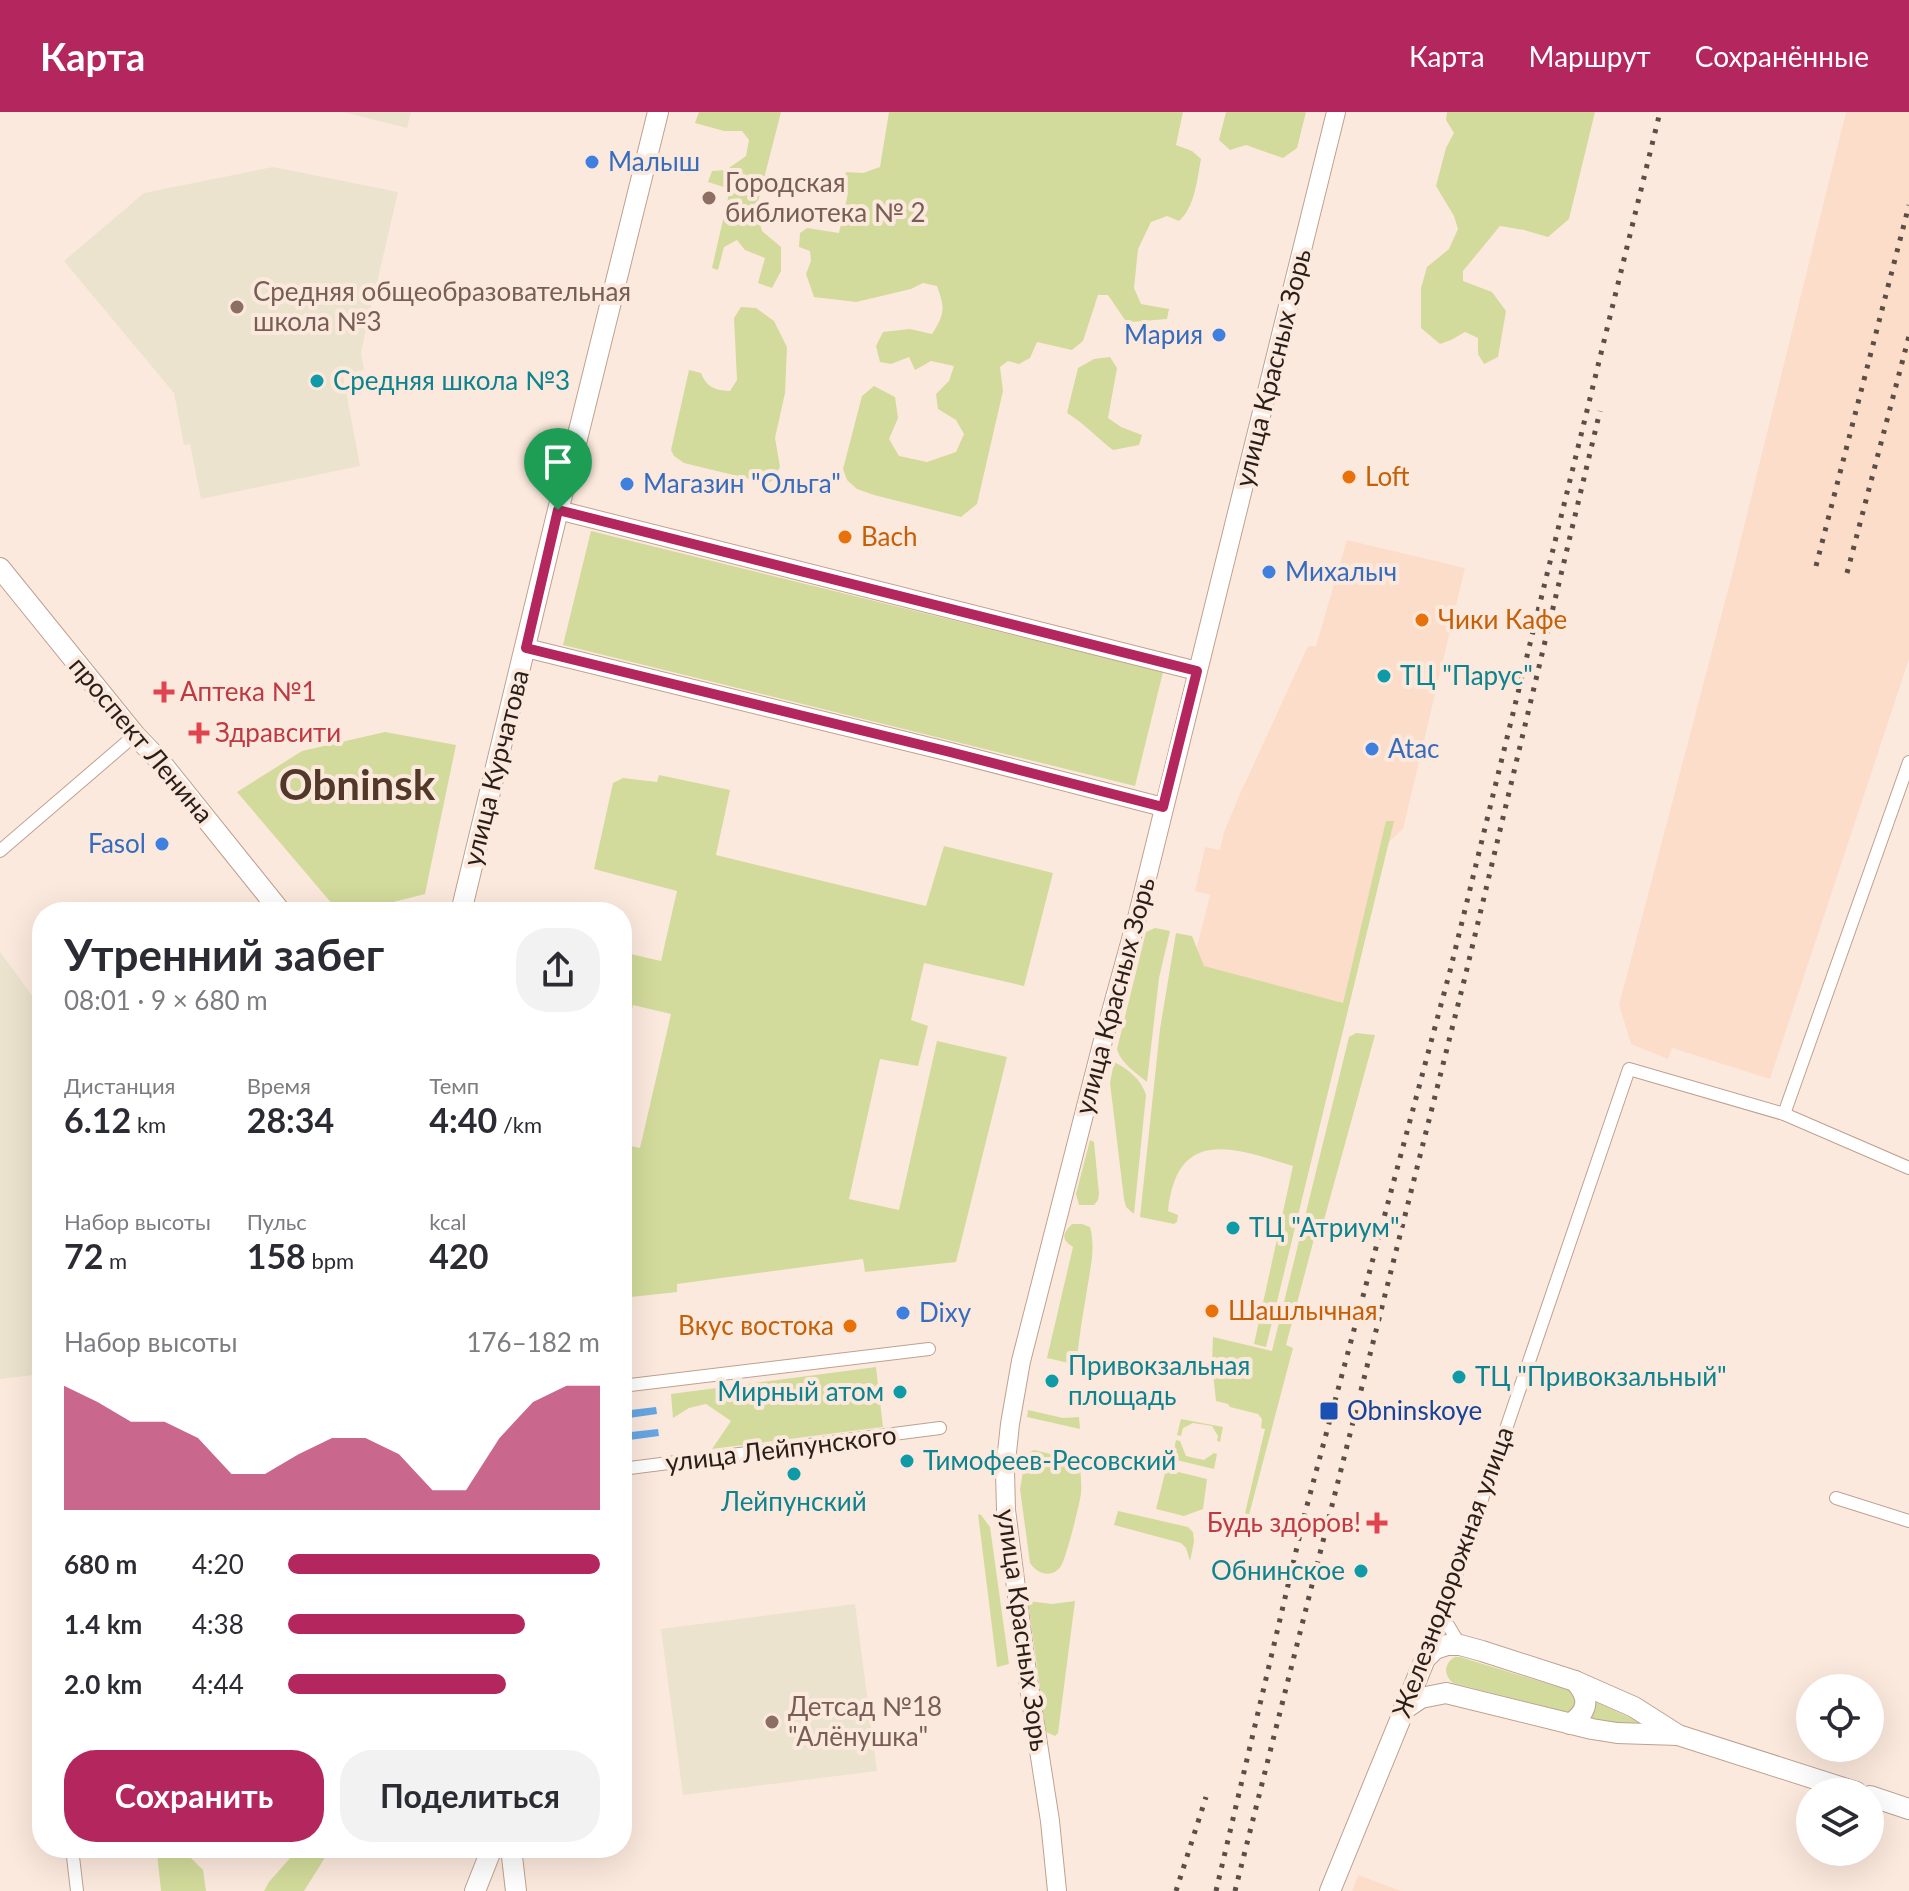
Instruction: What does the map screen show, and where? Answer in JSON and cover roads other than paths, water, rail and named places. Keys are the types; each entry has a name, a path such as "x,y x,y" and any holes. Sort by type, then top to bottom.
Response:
{"main road":[{"name":"улица Курчатова","path":"463,902 658,112"},
{"name":"проспект Ленина","path":"0,568 273,902"},
{"path":"1678,1735 1617,1733 1446,1693 1427,1675 1425,1659 1441,1646 1460,1645 1575,1681 1634,1707 1678,1735 1812,1778"},
{"name":"Железнодорожная улица","path":"1330,1891 1425,1659"},
{"path":"1570,1724 1582,1716 1586,1704 1584,1691 1575,1681"},
{"path":"1403,1710 1421,1698 1446,1693"},
{"path":"1884,1801 1909,1809"},
{"path":"475,1891 488,1858"},
{"path":"512,1858 516,1891"}],"street":[{"name":"улица Красных Зорь","path":"1057,1891 1006,1510 1005,1471 1010,1424 1021,1361 1138,914 1336,112"},
{"path":"558,510 1197,671"},
{"path":"526,648 1163,807"},
{"path":"0,851 135,735"},
{"path":"1909,762 1784,1114 1909,1168"},
{"name":"Железнодорожная улица","path":"1425,1659 1629,1069 1784,1114"},
{"path":"632,1385 929,1349"},
{"name":"улица Лейпунского","path":"632,1468 940,1428"},
{"path":"1836,1498 1909,1521"},
{"path":"1442,1615 1460,1645"},
{"path":"73,1858 77,1891"}],"water":[{"path":"656,1407 657,1414 632,1418 632,1410"},
{"path":"658,1429 659,1436 632,1440 632,1432"}],"railway":[{"path":"1216,1891 1305,1513 1450,971 1660,112"},
{"path":"1816,566 1909,205"},
{"path":"1847,573 1909,336"},
{"path":"1235,1891 1465,977 1600,411"},
{"path":"1176,1891 1206,1797"}],"place":[{"name":"Малыш","path":"592,162"},
{"name":"Городская библиотека № 2","path":"709,198"},
{"name":"Средняя общеобразовательная школа №3","path":"237,307"},
{"name":"Мария","path":"1219,335"},
{"name":"Средняя школа №3","path":"317,381"},
{"name":"Loft","path":"1349,477"},
{"name":"Магазин \"Ольга\"","path":"627,484"},
{"name":"Bach","path":"845,537"},
{"name":"Михалыч","path":"1269,572"},
{"name":"Чики Кафе","path":"1422,620"},
{"name":"ТЦ \"Парус\"","path":"1384,676"},
{"name":"Аптека №1","path":"164,692"},
{"name":"Здравсити","path":"199,733"},
{"name":"Atac","path":"1372,749"},
{"name":"Fasol","path":"162,844"},
{"name":"ТЦ \"Атриум\"","path":"1233,1228"},
{"name":"Шашлычная","path":"1212,1311"},
{"name":"Dixy","path":"903,1313"},
{"name":"Вкус востока","path":"850,1326"},
{"name":"ТЦ \"Привокзальный\"","path":"1459,1377"},
{"name":"Привокзальная площадь","path":"1052,1381"},
{"name":"Мирный атом","path":"900,1392"},
{"name":"Obninskoye","path":"1329,1411"},
{"name":"Тимофеев-Ресовский","path":"907,1461"},
{"name":"Лейпунский","path":"794,1474"},
{"name":"Будь здоров!","path":"1377,1523"},
{"name":"Обнинское","path":"1361,1571"},
{"name":"Детсад №18 \"Алёнушка\"","path":"772,1722"}],"district":[{"name":"Obninsk","path":"357,785"}]}
